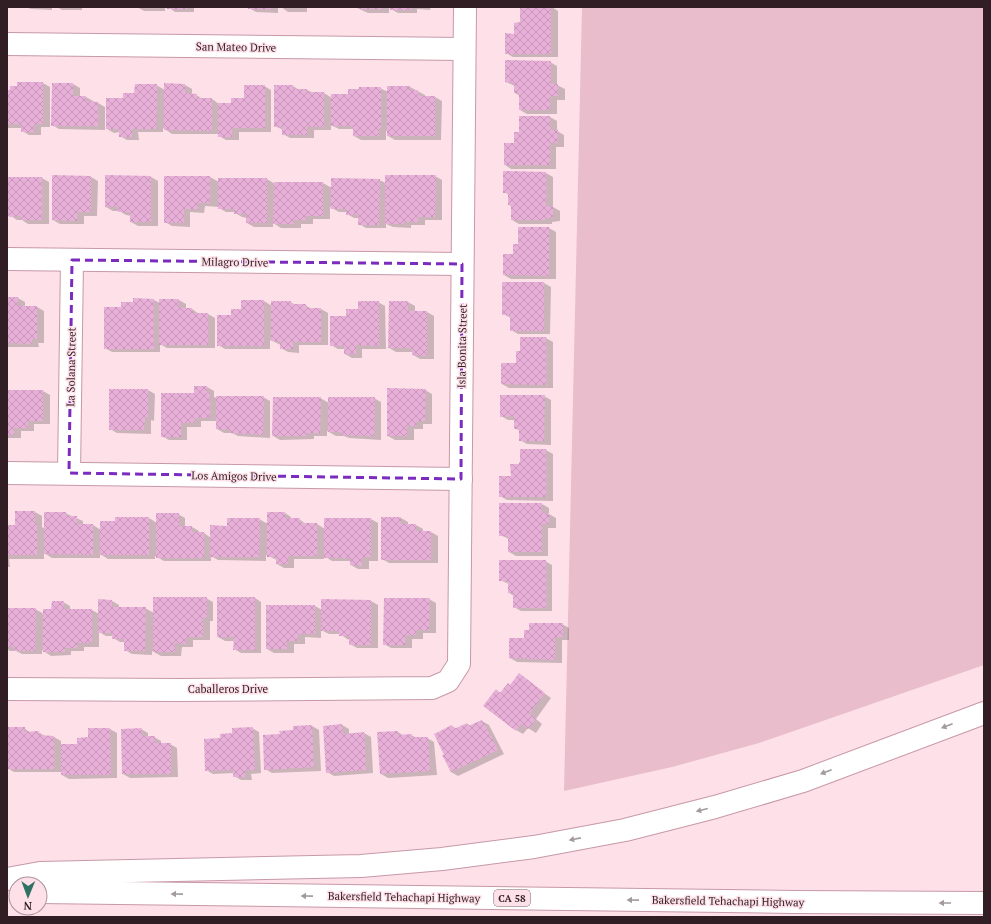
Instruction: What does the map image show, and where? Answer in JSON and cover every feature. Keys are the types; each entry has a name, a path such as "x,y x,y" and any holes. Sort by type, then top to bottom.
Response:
{"main road":[{"name":"Isla Bonita Street","path":"448,681 459,664 465,7"},
{"name":"San Mateo Drive","path":"7,44 464,49"},
{"name":"Milagro Drive","path":"7,259 462,264"},
{"name":"La Solana Street","path":"69,473 72,260"},
{"name":"Los Amigos Drive","path":"7,473 461,479"},
{"name":"Caballeros Drive","path":"7,689 187,690 432,688 448,681"},
{"path":"7,879 40,873 361,866 442,860 534,847 624,830 722,805 803,780 984,713"},
{"name":"Bakersfield Tehachapi Highway","path":"48,892 794,902 984,903"}],"highlighted area":[{"path":"72,260 462,264 461,479 69,473"}],"shaded area":[{"path":"582,7 984,7 984,665 759,743 672,767 564,791"}],"building":[{"path":"167,7 187,7 187,9 167,9"},
{"path":"248,7 271,7 271,9 248,9"},
{"path":"360,7 382,7 382,9 360,9"},
{"path":"390,7 410,7 411,10 390,10"},
{"path":"520,7 551,7 551,54 505,54 505,33 514,34 514,23 520,22"},
{"path":"505,60 551,61 551,84 558,84 558,96 550,96 550,110 519,110 519,93 514,93 514,83 505,82"},
{"path":"17,82 43,82 43,124 34,124 34,132 21,132 21,124 7,124 7,90 10,90 10,86 17,86"},
{"path":"52,83 73,83 73,96 86,96 86,101 98,102 98,126 51,126"},
{"path":"164,83 185,84 185,93 197,94 197,98 212,98 212,131 164,130"},
{"path":"135,84 157,84 156,129 132,129 132,137 119,137 119,129 106,129 106,98 123,98 123,93 134,93"},
{"path":"244,85 265,85 265,128 232,128 232,137 218,137 218,103 231,103 231,98 244,98"},
{"path":"274,85 293,85 293,89 307,89 307,92 324,92 324,127 307,127 307,135 282,135 282,127 274,127"},
{"path":"387,86 410,86 410,90 418,90 419,96 435,96 435,136 387,136"},
{"path":"359,87 381,87 381,128 379,128 379,136 353,136 353,126 331,126 331,94 348,94 348,89 359,89"},
{"path":"519,116 550,116 550,130 558,130 558,143 550,143 550,165 504,165 504,143 514,143 514,132 519,132"},
{"path":"503,171 546,172 546,206 553,206 553,218 545,218 545,220 511,220 511,205 508,205 508,193 503,193"},
{"path":"52,175 91,176 91,212 77,212 77,221 52,220"},
{"path":"105,175 151,176 151,222 130,222 130,212 118,212 118,207 105,207"},
{"path":"385,175 436,175 435,217 418,217 418,222 404,222 404,224 385,224"},
{"path":"164,176 210,176 210,203 198,203 198,209 184,209 184,223 164,223"},
{"path":"7,177 42,177 42,220 20,220 21,216 9,217 9,213 7,213"},
{"path":"218,178 267,178 267,223 246,223 246,214 234,214 234,209 218,209"},
{"path":"331,178 380,179 379,225 358,225 358,215 346,215 346,209 331,209"},
{"path":"274,182 323,182 323,216 306,216 306,220 294,220 294,224 273,224"},
{"path":"518,227 549,227 549,276 503,275 503,254 513,254 513,244 518,244"},
{"path":"502,282 544,282 544,331 510,331 510,315 502,315"},
{"path":"7,297 18,297 18,306 37,306 37,339 32,339 32,344 7,343"},
{"path":"133,298 154,299 154,349 104,349 104,307 121,307 121,302 133,302"},
{"path":"159,299 179,299 179,308 192,308 193,313 208,313 208,345 159,345"},
{"path":"241,300 264,300 264,346 217,346 217,315 231,315 231,309 241,309"},
{"path":"271,301 291,301 291,304 306,304 306,308 321,308 321,342 293,342 293,349 280,349 280,341 271,341"},
{"path":"358,301 379,301 379,346 356,345 356,354 344,354 344,346 330,346 330,316 346,316 346,309 358,309"},
{"path":"389,301 408,301 408,311 427,311 427,356 412,355 412,348 388,348"},
{"path":"520,337 546,337 546,385 501,384 501,363 516,363 516,351 520,351"},
{"path":"194,386 207,386 207,393 210,393 210,418 194,418 195,423 181,423 181,437 161,437 161,393 194,393"},
{"path":"387,388 426,389 425,421 417,421 416,426 407,426 407,436 387,436"},
{"path":"109,389 148,389 148,417 145,417 144,430 109,430"},
{"path":"7,390 43,390 43,421 28,421 28,428 14,428 14,435 7,435"},
{"path":"500,395 545,395 544,441 519,441 519,429 514,429 514,416 500,417"},
{"path":"216,396 264,396 263,435 230,433 230,430 216,429"},
{"path":"273,397 321,397 320,433 307,433 307,436 272,436"},
{"path":"328,397 375,397 374,436 341,435 341,432 328,432"},
{"path":"520,449 546,449 546,497 499,497 499,476 511,476 510,464 519,464"},
{"path":"499,503 542,503 542,513 549,513 549,524 542,524 542,552 508,552 508,536 499,536"},
{"path":"15,511 35,511 35,524 37,524 37,555 7,555 7,525 15,525"},
{"path":"44,512 66,512 66,516 77,516 77,524 93,524 93,555 44,554"},
{"path":"267,512 285,512 285,518 300,518 300,523 317,523 317,556 288,556 288,564 276,564 276,557 267,557"},
{"path":"156,513 179,513 179,526 192,526 192,532 204,532 204,558 156,558"},
{"path":"115,517 149,517 149,555 100,555 100,521 115,521"},
{"path":"381,517 401,517 401,524 416,524 416,531 431,531 431,560 381,560"},
{"path":"227,518 260,518 259,557 210,557 210,525 227,526"},
{"path":"324,518 371,518 371,557 362,557 362,566 350,565 350,558 324,558"},
{"path":"499,560 546,560 546,608 513,608 513,593 508,593 508,581 499,581"},
{"path":"153,597 207,597 207,617 203,618 203,637 186,637 186,644 175,643 175,652 153,652"},
{"path":"217,597 255,597 255,650 233,650 234,637 217,637"},
{"path":"384,598 430,598 429,630 416,630 416,635 405,636 405,645 383,645"},
{"path":"98,599 112,600 112,607 146,607 145,651 124,651 124,639 112,639 112,633 98,633"},
{"path":"321,599 371,600 371,645 349,645 349,636 339,636 339,631 321,631"},
{"path":"52,601 64,601 64,609 92,609 92,643 77,643 77,648 65,648 65,652 43,652 43,609 51,609"},
{"path":"266,605 315,605 315,634 298,634 298,641 287,641 287,649 266,649"},
{"path":"7,608 36,608 35,651 14,651 14,647 7,647"},
{"path":"529,623 563,623 563,637 555,637 555,660 509,658 509,638 524,638 524,630 529,630"},
{"path":"519,673 545,693 529,714 536,719 528,729 521,724 516,731 483,706 496,689 500,693 508,683 510,685"},
{"path":"482,720 498,750 451,772 442,755 444,755 434,734 452,725 454,729 467,723 468,726"},
{"path":"342,724 343,734 364,732 366,770 326,773 323,726"},
{"path":"312,725 314,767 264,770 263,735 280,734 279,731 293,730 293,726"},
{"path":"7,727 25,727 24,732 39,731 39,735 54,736 54,769 7,769"},
{"path":"253,727 255,770 245,770 245,777 233,777 233,770 205,771 204,739 220,738 220,734 232,733 232,728"},
{"path":"88,728 110,728 111,775 61,775 61,744 77,744 77,738 88,737"},
{"path":"142,728 142,736 155,736 155,743 171,743 171,774 122,774 121,729"},
{"path":"398,731 398,735 412,734 412,737 428,737 430,771 380,774 377,732"}]}
